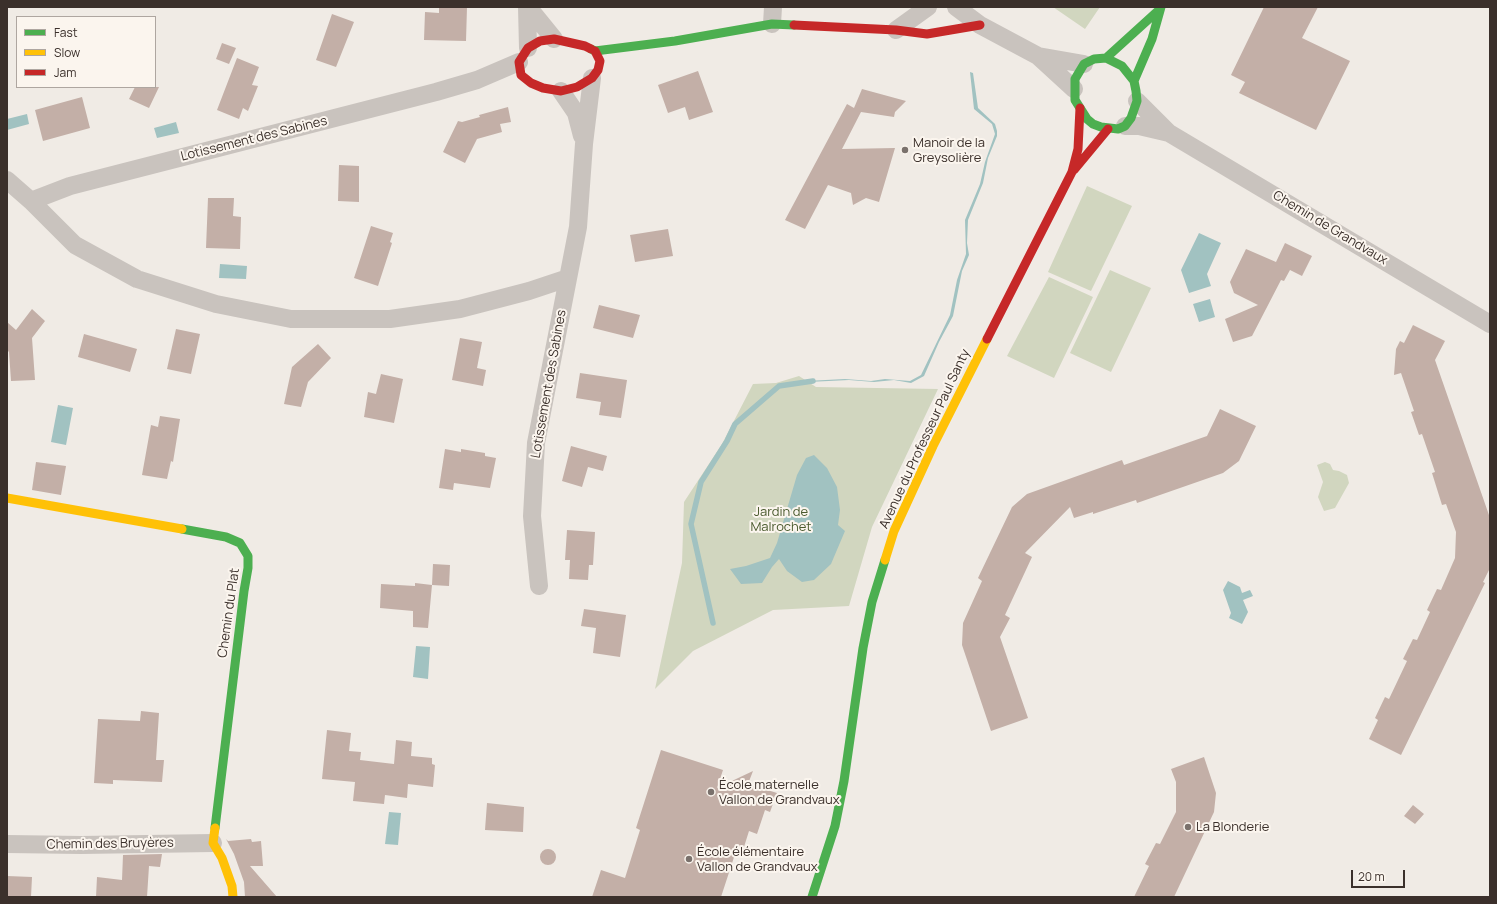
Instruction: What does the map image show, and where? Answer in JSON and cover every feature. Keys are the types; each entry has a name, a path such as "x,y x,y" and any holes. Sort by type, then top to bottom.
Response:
{"main road":[{"path":"1106,58 1160,8"},
{"path":"1134,81 1152,39 1160,8"},
{"name":"Lotissement des Sabines","path":"595,51 600,61 595,74 577,87 561,91 543,88 531,83 523,62 540,41 554,39 585,46 595,51 661,43 772,16 927,34 980,25"},
{"path":"1106,58 1122,66 1134,81 1138,101 1131,118 1116,128 1092,124 1075,100 1075,79 1084,64 1094,59 1106,58"},
{"name":"Avenue du Professeur Paul Santy","path":"812,897 835,826 844,780 872,602 894,531 936,439 1072,172 1078,149 1080,108"},
{"name":"Avenue du Professeur Paul Santy","path":"1072,172 1096,145 1116,128"},
{"name":"Chemin du Plat","path":"7,498 226,537 240,543 246,551 248,556 248,568 213,843"},
{"path":"213,843 222,858 232,886 233,897"}],"street":[{"path":"528,7 554,39"},
{"path":"523,62 528,7"},
{"path":"896,30 928,7"},
{"path":"956,7 980,25 1038,56 1074,89"},
{"name":"Lotissement des Sabines","path":"539,586 532,516 536,443 578,227 584,144 595,74 612,60 631,51 661,43"},
{"path":"1038,56 1084,64"},
{"name":"Lotissement des Sabines","path":"31,201 70,186 436,92 477,80 523,62"},
{"name":"Lotissement des Sabines","path":"561,91 576,113 584,144"},
{"name":"Chemin de Grandvaux","path":"1138,101 1164,129 1490,324"},
{"name":"Chemin de Grandvaux","path":"1116,128 1139,126 1164,129"},
{"path":"7,180 31,201 75,245 137,279 216,304 291,319 390,319 421,315 460,309 529,291 568,278"},
{"name":"Chemin des Bruyères","path":"7,844 81,845 213,843"}],"green space":[{"path":"1053,7 1100,7 1085,29"},
{"path":"1087,186 1132,206 1091,291 1048,272"},
{"path":"1110,270 1151,288 1111,372 1070,353"},
{"path":"1049,277 1093,297 1054,378 1007,356"},
{"name":"Jardin de Malrochet","path":"799,376 816,387 938,389 872,527 849,606 773,610 693,651 655,689 682,563 684,502 722,444 753,384 776,383"},
{"path":"1325,462 1330,464 1333,470 1347,475 1349,483 1335,508 1324,511 1318,497 1323,482 1317,465"}],"water":[{"path":"970,72 973,73 978,108 995,124 997,136 988,158 983,183 968,220 967,243 969,255 962,271 953,316 939,342 924,376 911,383 894,380 874,382 849,380 806,381 845,379 871,381 885,379 910,381 921,375 950,315 957,280 966,254 965,220 980,184 985,162 995,134 992,124 974,109"},
{"path":"27,114 29,124 7,130 7,119"},
{"path":"176,122 179,133 157,138 154,128"},
{"path":"1199,233 1221,243 1207,274 1211,286 1189,293 1181,270"},
{"path":"220,264 247,266 246,279 219,278"},
{"path":"1210,299 1215,317 1199,322 1193,304"},
{"path":"58,405 73,408 66,445 51,442"},
{"path":"814,455 827,468 837,487 840,510 838,525 845,531 831,564 814,580 802,582 787,571 779,559 762,583 741,584 730,569 746,566 770,558 777,543 797,475 806,458"},
{"path":"1228,581 1240,587 1242,593 1250,590 1253,596 1243,600 1248,612 1242,624 1229,618 1231,613 1223,590"},
{"path":"416,646 430,647 428,679 413,677"},
{"path":"389,812 401,813 398,845 385,844"}],"building":[{"path":"439,7 467,7 466,41 424,40 425,12 439,13"},
{"path":"1264,7 1318,7 1302,38 1350,61 1316,130 1239,93 1245,82 1231,75"},
{"path":"332,14 354,22 336,67 316,60"},
{"path":"222,43 236,48 229,64 216,59"},
{"path":"237,58 259,67 252,85 258,86 248,111 243,108 239,119 217,110"},
{"path":"698,71 713,112 689,120 685,107 668,113 658,85"},
{"path":"159,87 149,108 129,99 134,88"},
{"path":"862,89 906,101 895,112 894,117 861,112 842,149 895,148 879,202 866,198 853,205 851,193 828,185 805,229 785,220 847,104 854,108"},
{"path":"82,97 90,128 43,141 35,110"},
{"path":"508,107 511,122 500,124 502,132 477,139 465,163 443,152 458,121 462,122 480,117 479,115"},
{"path":"339,165 359,166 359,202 338,201"},
{"path":"208,198 234,198 233,216 241,217 240,249 206,248"},
{"path":"371,226 393,233 390,242 392,243 378,286 354,278"},
{"path":"668,229 673,256 635,262 630,235"},
{"path":"1285,243 1312,256 1302,276 1290,270 1284,281 1281,280 1252,336 1233,342 1225,319 1258,305 1234,293 1230,282 1246,249 1276,262"},
{"path":"599,305 640,315 633,338 593,328"},
{"path":"32,309 45,321 32,338 35,380 11,381 9,352 7,350 7,322 16,330"},
{"path":"1413,325 1445,341 1435,360 1490,518 1490,568 1483,582 1485,583 1401,755 1369,739 1378,720 1375,718 1385,697 1389,699 1407,661 1403,659 1413,639 1417,640 1430,612 1427,610 1437,589 1441,590 1455,558 1456,532 1446,504 1442,505 1432,473 1435,472 1422,434 1419,435 1411,412 1414,411 1401,373 1394,375 1396,349 1400,341 1404,343"},
{"path":"176,329 200,334 191,374 167,369"},
{"path":"84,334 137,349 130,372 78,357"},
{"path":"460,338 482,342 477,368 486,370 483,386 452,380"},
{"path":"318,344 331,358 308,382 301,407 284,404 292,367"},
{"path":"580,373 627,380 621,418 599,415 601,402 576,398"},
{"path":"381,374 403,379 394,423 364,417 368,392 376,394"},
{"path":"1220,409 1256,426 1239,461 1223,473 1137,503 1136,500 1093,514 1093,512 1074,518 1070,507 1025,553 1032,557 1005,615 1010,618 1000,637 1028,718 991,731 962,645 963,623 982,581 978,578 1012,507 1027,494 1122,460 1124,465 1207,436"},
{"path":"160,416 180,419 173,462 171,461 167,479 142,475 151,425 158,427"},
{"path":"571,446 607,456 603,471 588,467 582,487 562,481"},
{"path":"445,449 461,452 461,449 485,453 485,456 496,458 490,488 454,483 453,490 439,488"},
{"path":"36,462 66,466 61,495 32,490"},
{"path":"567,530 595,532 593,565 589,565 588,580 569,579 570,560 565,560"},
{"path":"433,564 450,565 449,586 432,585"},
{"path":"415,583 432,585 428,628 413,627 413,611 380,608 381,584 415,586"},
{"path":"584,609 626,615 620,657 593,653 596,628 581,626"},
{"path":"141,711 159,713 156,760 164,760 162,782 113,780 113,784 94,783 98,719 140,721"},
{"path":"327,730 351,733 349,751 361,752 360,760 394,764 396,740 412,742 411,756 432,758 432,764 435,765 433,787 408,784 407,798 385,795 384,804 353,801 355,782 322,779"},
{"path":"661,750 723,770 717,788 753,771 748,784 777,793 770,812 765,810 757,834 749,831 743,850 737,848 721,897 592,897 601,870 625,878 640,830 636,828"},
{"name":"La Blonderie","path":"1204,757 1216,793 1214,812 1174,897 1134,897 1149,866 1145,864 1156,843 1160,844 1176,812 1176,782 1171,769"},
{"path":"487,803 524,807 523,832 485,830"},
{"path":"1413,805 1424,814 1415,824 1404,816"},
{"path":"226,839 228,841 251,839 252,842 261,841 263,866 250,866 277,897 245,897 244,882 234,854"},
{"path":"545,849 551,849 556,854 554,863 551,865 545,865 540,860 540,854"},
{"path":"162,854 160,867 149,866 147,897 96,897 97,877 122,880 123,855"},
{"path":"7,876 32,877 31,897 7,897"}],"waterway":[{"path":"713,623 691,524 701,482 727,441 735,424 779,386 813,381"}],"traffic: fast":[{"path":"1134,81 1152,39 1161,7"},
{"path":"1106,58 1160,9"},
{"path":"591,49 595,51 675,41 772,24 794,25"},
{"path":"1106,58 1122,66 1134,81 1136,91 1137,101 1131,118 1125,126 1118,129 1101,127 1093,124 1087,119 1075,100 1075,79 1084,64 1094,59 1106,58"},
{"path":"182,529 226,537 240,543 248,556 248,568 215,828"},
{"path":"812,897 835,826 844,781 863,648 872,602 885,560"}],"traffic: slow":[{"path":"885,560 894,531 933,446 987,339"},
{"path":"7,498 182,529"},
{"path":"215,828 213,843 222,858 232,886 233,897"}],"traffic: jam":[{"path":"794,25 896,30 927,34 980,25"},
{"path":"591,49 585,46 554,39 540,41 528,48 519,62 521,75 531,83 543,88 561,91 577,87 592,78 598,70 600,61 595,51"},
{"path":"987,339 1072,172 1078,149 1080,108"},
{"path":"1074,170 1108,129"}],"place":[{"name":"Manoir de la Greysolière","path":"905,150"},
{"name":"École maternelle Vallon de Grandvaux","path":"711,792"},
{"name":"La Blonderie","path":"1188,827"},
{"name":"École élémentaire Vallon de Grandvaux","path":"689,859"}]}
